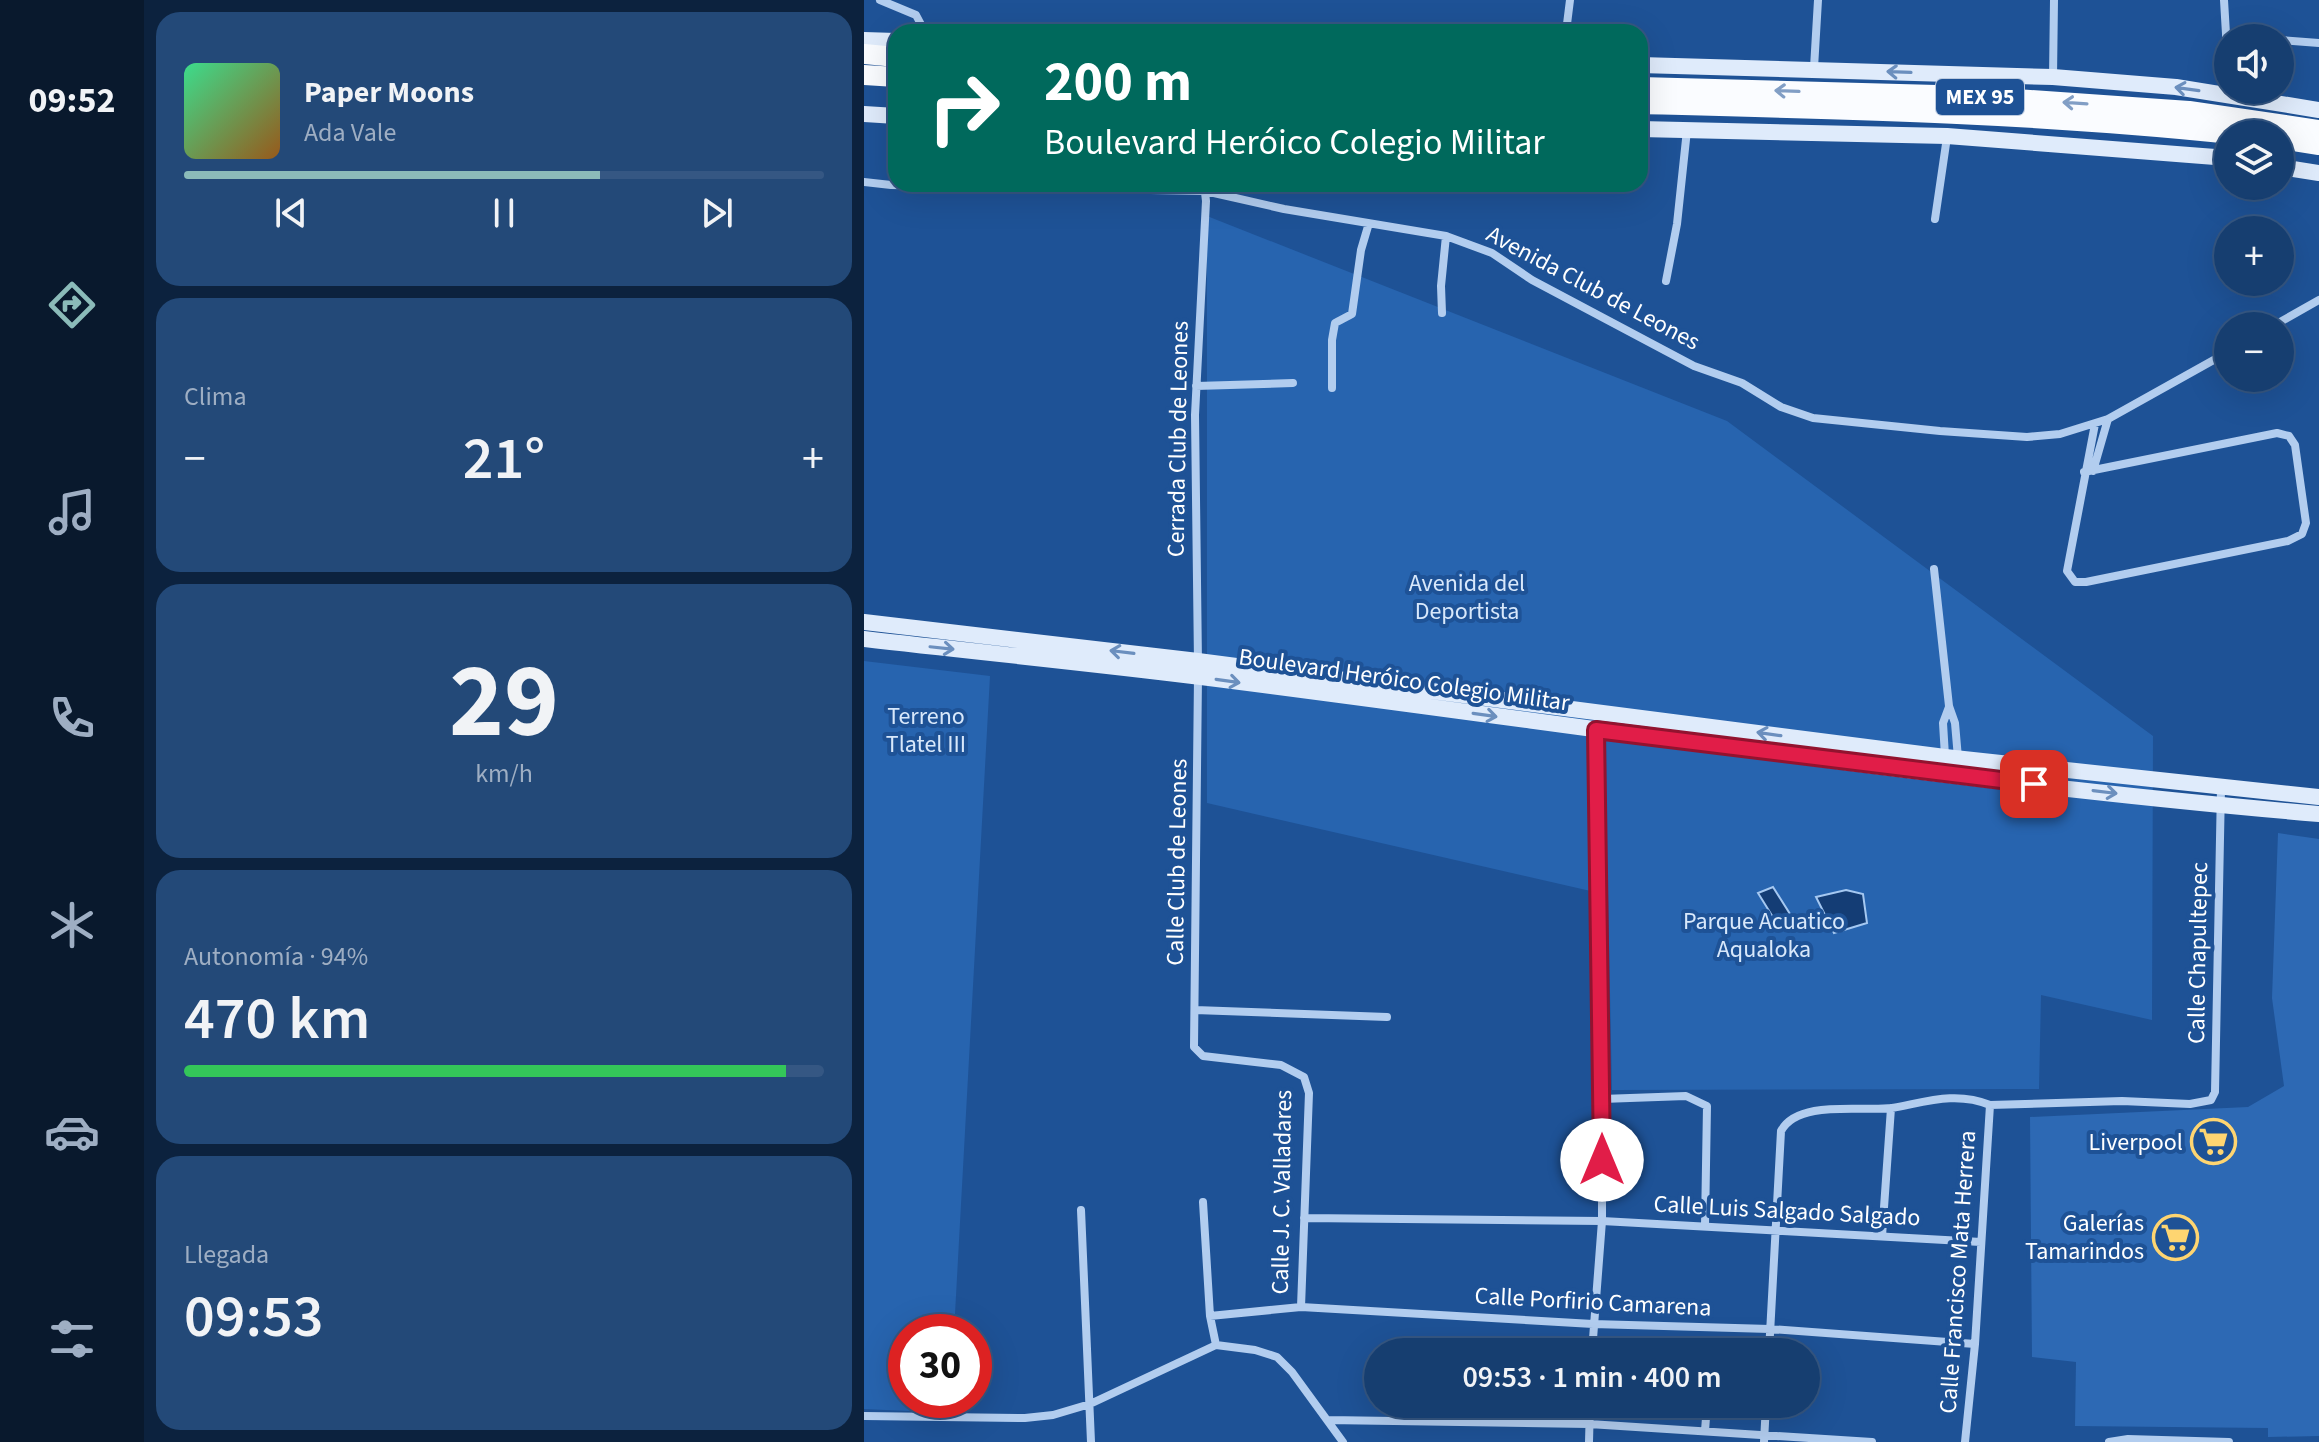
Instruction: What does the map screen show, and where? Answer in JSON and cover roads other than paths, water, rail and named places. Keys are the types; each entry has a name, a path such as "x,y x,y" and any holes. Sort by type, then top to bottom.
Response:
{"main road":[{"path":"864,40 888,41"},
{"path":"864,54 888,56"},
{"path":"1648,65 2053,77 2214,91"},
{"path":"864,75 888,76"},
{"name":"MEX 95","path":"1648,87 1974,96 2189,111 2319,130"},
{"name":"MEX 95","path":"1648,104 1967,113 2133,123 2214,132"},
{"path":"2287,104 2319,110"},
{"path":"864,114 888,116"},
{"path":"1648,129 1947,136 2214,157"},
{"path":"2294,141 2319,145"},
{"path":"2294,169 2319,173"},
{"name":"Boulevard Heróico Colegio Militar","path":"864,622 1596,730 2221,806 2319,814"},
{"name":"Boulevard Heróico Colegio Militar","path":"864,639 1198,669 1952,758 2319,797"}],"street":[{"path":"880,0 916,15 921,24"},
{"path":"1567,24 1570,0"},
{"path":"1814,68 1818,0"},
{"path":"2053,77 2054,0"},
{"path":"2224,0 2225,24"},
{"path":"2294,41 2319,43"},
{"path":"1666,281 1677,224 1687,130"},
{"path":"1935,219 1947,136"},
{"name":"Avenida Club de Leones","path":"864,182 888,185"},
{"name":"Cerrada Club de Leones","path":"1198,669 1196,386 1208,192"},
{"name":"Avenida Club de Leones","path":"1212,192 1284,209 1446,236 1492,253 1532,280 1694,366 1742,383 1781,407 1813,418 2027,437 2060,434 2108,419 2214,360"},
{"path":"1332,388 1335,323 1352,314 1361,250 1369,223"},
{"path":"1442,313 1446,236"},
{"path":"2294,314 2319,300"},
{"path":"1196,386 1293,383"},
{"path":"2089,471 2108,419"},
{"path":"2089,471 2277,433 2289,436 2295,445 2306,523 2302,534 2288,541 2075,582 2067,571 2089,471 2095,424"},
{"path":"1934,569 1949,706 1955,723 1952,758"},
{"name":"Calle Club de Leones","path":"1198,669 1194,1047 1203,1056 1281,1065 1304,1077"},
{"path":"1949,706 1943,723 1952,758"},
{"path":"1592,1338 1602,1221 1596,730"},
{"name":"Calle Chapultepec","path":"1990,1105 2094,1101 2190,1104 2211,1100 2215,1092 2221,788"},
{"path":"1195,1010 1387,1017"},
{"name":"Calle J. C. Valladares","path":"1301,1307 1309,1093 1304,1077"},
{"path":"1602,1099 1686,1096 1707,1106 1705,1225"},
{"path":"1770,1338 1781,1131 1786,1122 1826,1110 1891,1108 1944,1098 1976,1099 1990,1105"},
{"name":"Calle Francisco Mata Herrera","path":"1965,1442 1975,1344 1990,1105"},
{"path":"1882,1236 1891,1108"},
{"path":"1203,1202 1210,1316 1216,1345"},
{"path":"1081,1210 1091,1442"},
{"name":"Calle Luis Salgado Salgado","path":"1304,1218 1602,1221 1981,1242"},
{"name":"Calle Porfirio Camarena","path":"1210,1316 1301,1307 1593,1324 1770,1329 1975,1344"},
{"path":"864,1416 1025,1418 1053,1415 1090,1404 1216,1345 1255,1350 1277,1357 1292,1372 1343,1442"},
{"path":"1589,1418 1589,1442"},
{"path":"1705,1431 1706,1418"},
{"path":"1764,1439 1765,1418"},
{"path":"1328,1420 1589,1424 1705,1431 1764,1439 1872,1442"},
{"path":"2109,1442 2229,1442"}],"place":[{"name":"Liverpool","path":"2214,1142"},
{"name":"Galerías Tamarindos","path":"2175,1237"}],"park label":[{"name":"Avenida del Deportista","path":"1467,597"},
{"name":"Terreno Tlatel III","path":"926,730"},
{"name":"Parque Acuatico Aqualoka","path":"1764,935"}]}
